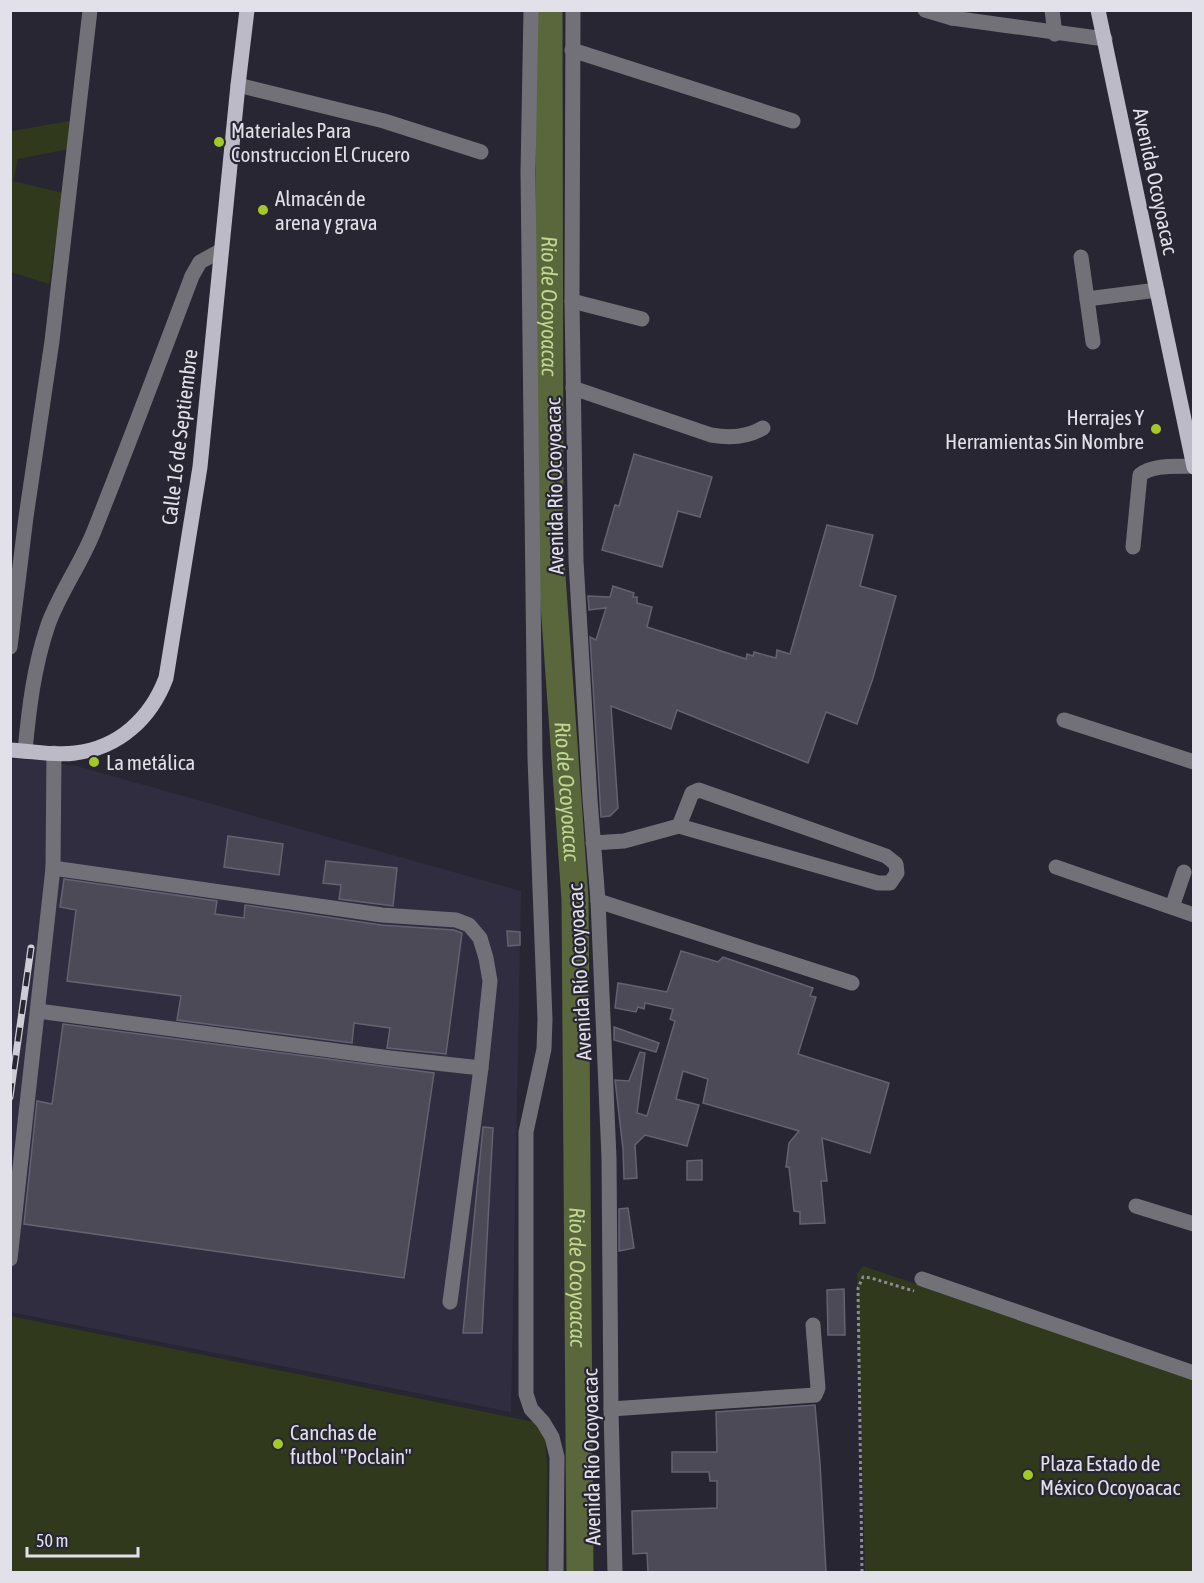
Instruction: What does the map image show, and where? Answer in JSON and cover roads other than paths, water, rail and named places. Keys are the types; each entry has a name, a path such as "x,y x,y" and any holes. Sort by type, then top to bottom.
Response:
{"main road":[{"name":"Calle 16 de Septiembre","path":"18,750 74,753 92,750 130,731 152,708 166,678 200,467 237,85 247,10"},
{"name":"Avenida Ocoyoacac","path":"1098,10 1193,466"}],"street":[{"path":"10,648 26,517 52,341 90,10"},
{"path":"531,10 528,172 535,758 545,1019 544,1048 526,1132 526,1394 531,1409 543,1422 552,1437 557,1457 556,1572"},
{"name":"Avenida Río Ocoyoacac","path":"573,10 572,302 576,561 598,901 609,1158 610,1409 615,1572"},
{"path":"925,10 1055,34 1105,39"},
{"path":"1052,10 1055,34"},
{"path":"572,50 793,121"},
{"path":"237,85 384,121 481,152"},
{"path":"18,750 49,625 88,547 192,276 200,262 220,251"},
{"path":"1081,257 1093,342"},
{"path":"1087,299 1156,290"},
{"path":"572,302 642,319"},
{"path":"573,388 711,435 736,436 763,428"},
{"path":"1133,547 1140,475 1156,468 1193,466"},
{"path":"1064,720 1194,762"},
{"path":"10,1259 53,868 54,753"},
{"path":"593,843 624,841 679,826 878,884 890,883 897,873 896,864 886,856 699,790 692,793 679,826"},
{"path":"1056,867 1194,915"},
{"path":"53,868 371,914 463,921 474,930 480,938 490,981 481,1068 450,1302"},
{"path":"1172,907 1184,872"},
{"path":"598,901 852,983"},
{"path":"38,1011 481,1068"},
{"path":"1136,1206 1194,1224"},
{"path":"921,1286 1194,1373"},
{"path":"610,1409 814,1395 818,1388 813,1325"}],"waterway":[{"name":"Rio de Ocoyoacac","path":"549,10 550,548 575,899 580,1572"}],"railway":[{"path":"10,1097 31,948"}],"place":[{"name":"Materiales Para Construccion El Crucero","path":"219,142"},
{"name":"Almacén de arena y grava","path":"263,210"},
{"name":"Herrajes Y Herramientas Sin Nombre","path":"1156,429"},
{"name":"La metálica","path":"94,762"},
{"name":"Canchas de futbol \"Poclain\"","path":"278,1444"},
{"name":"Plaza Estado de México Ocoyoacac","path":"1028,1475"}]}
